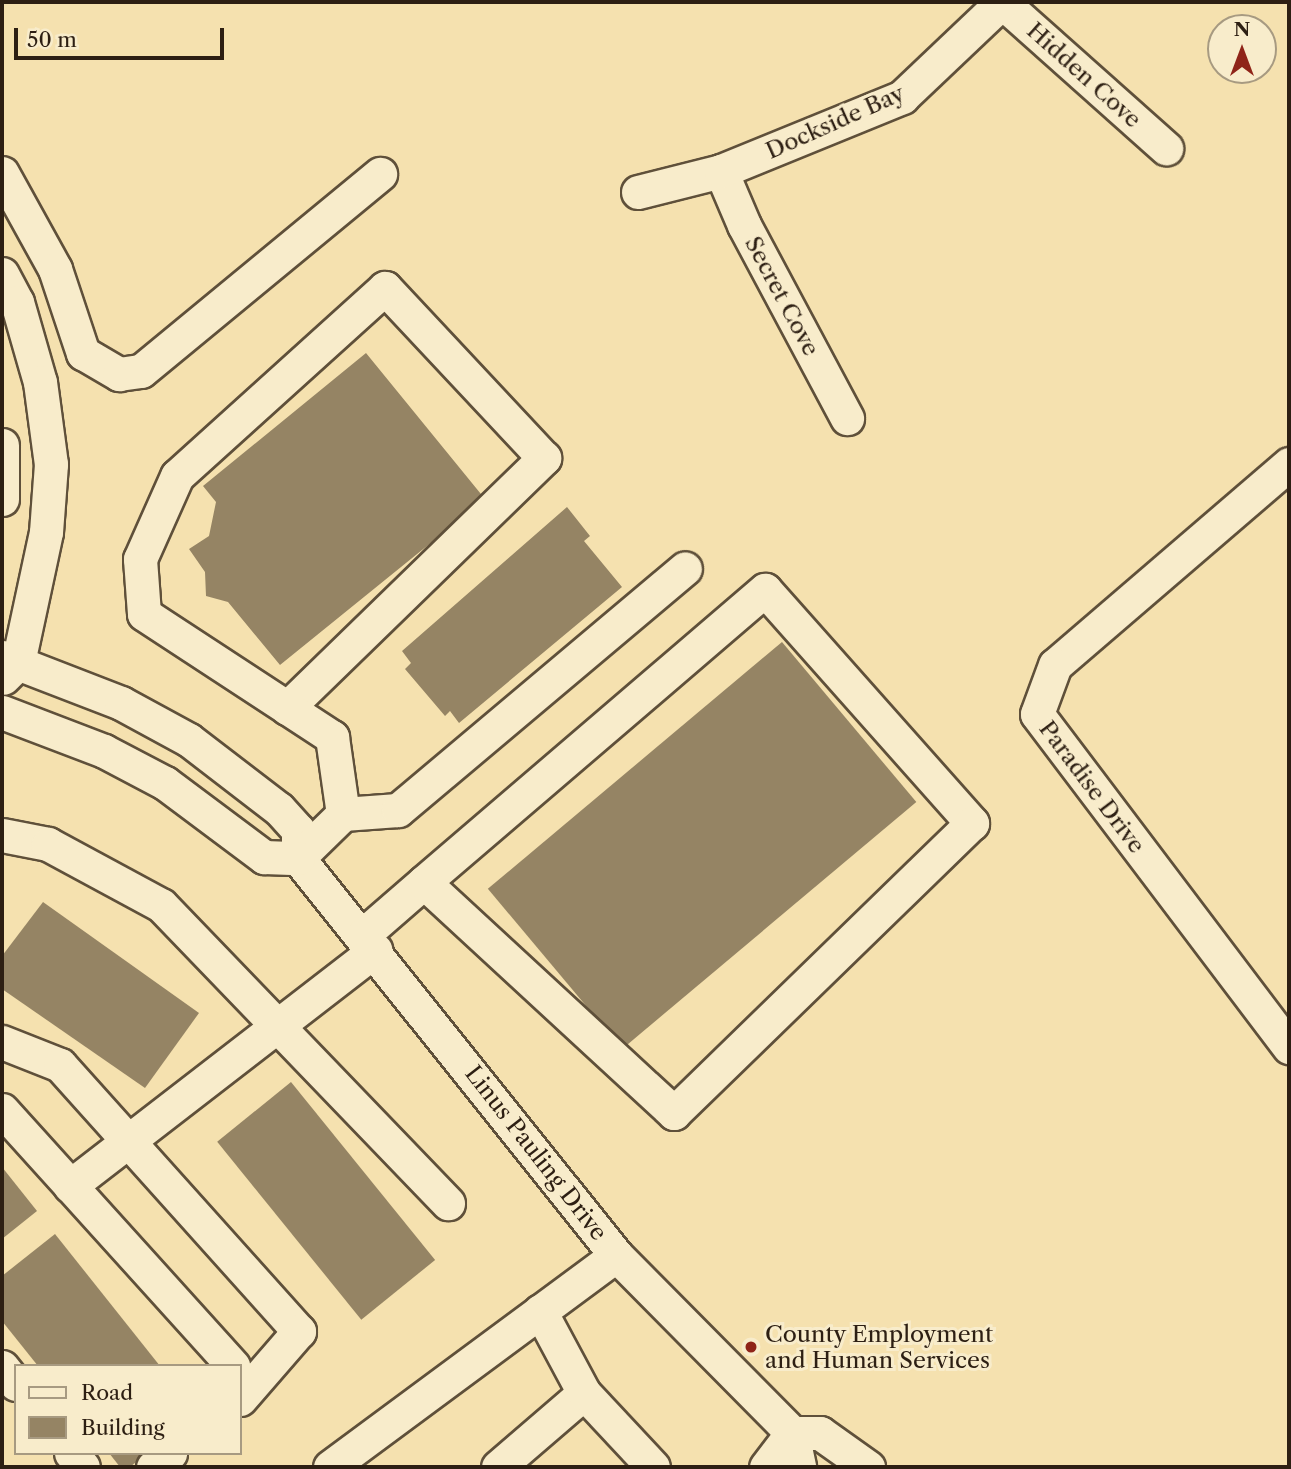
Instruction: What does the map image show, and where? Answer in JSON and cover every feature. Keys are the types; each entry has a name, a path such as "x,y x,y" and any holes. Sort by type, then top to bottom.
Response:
{"street":[{"name":"Hidden Cove","path":"1002,2 1166,148"},
{"name":"Dockside Bay","path":"638,192 722,171 902,97 1002,2"},
{"name":"Secret Cove","path":"722,171 744,225 847,418"},
{"path":"2,173 55,269 83,353 119,374 141,371 380,174"},
{"path":"2,274 17,302 40,382 51,464 46,532 7,667 121,704 220,761 298,830 298,858"},
{"path":"287,708 544,458 385,288 177,476 140,559 144,614 287,708 332,737 343,814"},
{"path":"2,444 2,499"},
{"name":"Paradise Drive","path":"1289,464 1055,665 1037,714 1289,1047"},
{"path":"2,712 104,751 165,783 264,857 298,858 343,814 398,810 685,568"},
{"path":"70,1186 279,1025 369,942 424,882 765,590 972,823 674,1113 424,882"},
{"path":"2,835 48,844 161,905 448,1203"},
{"name":"Linus Pauling Drive","path":"298,858 369,942 616,1255 792,1433"},
{"path":"2,1042 60,1065 299,1331 242,1381"},
{"path":"2,1110 225,1364"},
{"path":"331,1467 616,1255"},
{"path":"540,1311 584,1393 653,1467"},
{"path":"2,1367 14,1382"},
{"path":"498,1467 584,1393"},
{"path":"766,1467 792,1433"},
{"path":"792,1433 799,1467"},
{"path":"792,1433 820,1433 868,1467"},
{"path":"153,1467 168,1455"}],"building":[{"path":"366,353 485,499 280,665 228,602 206,596 205,572 189,549 209,536 216,502 203,486"},
{"path":"567,507 590,536 584,541 622,587 459,723 450,711 445,716 405,669 411,663 402,651"},
{"path":"782,642 916,802 622,1049 488,889"},
{"path":"43,902 199,1013 145,1088 2,989 2,956"},
{"path":"291,1082 435,1260 361,1320 217,1142"},
{"path":"2,1167 37,1211 2,1239"},
{"path":"55,1234 158,1364 36,1364 2,1321 2,1276"},
{"path":"111,1455 145,1455 130,1467 120,1467"}],"place":[{"name":"County Employment and Human Services","path":"751,1347"}]}
